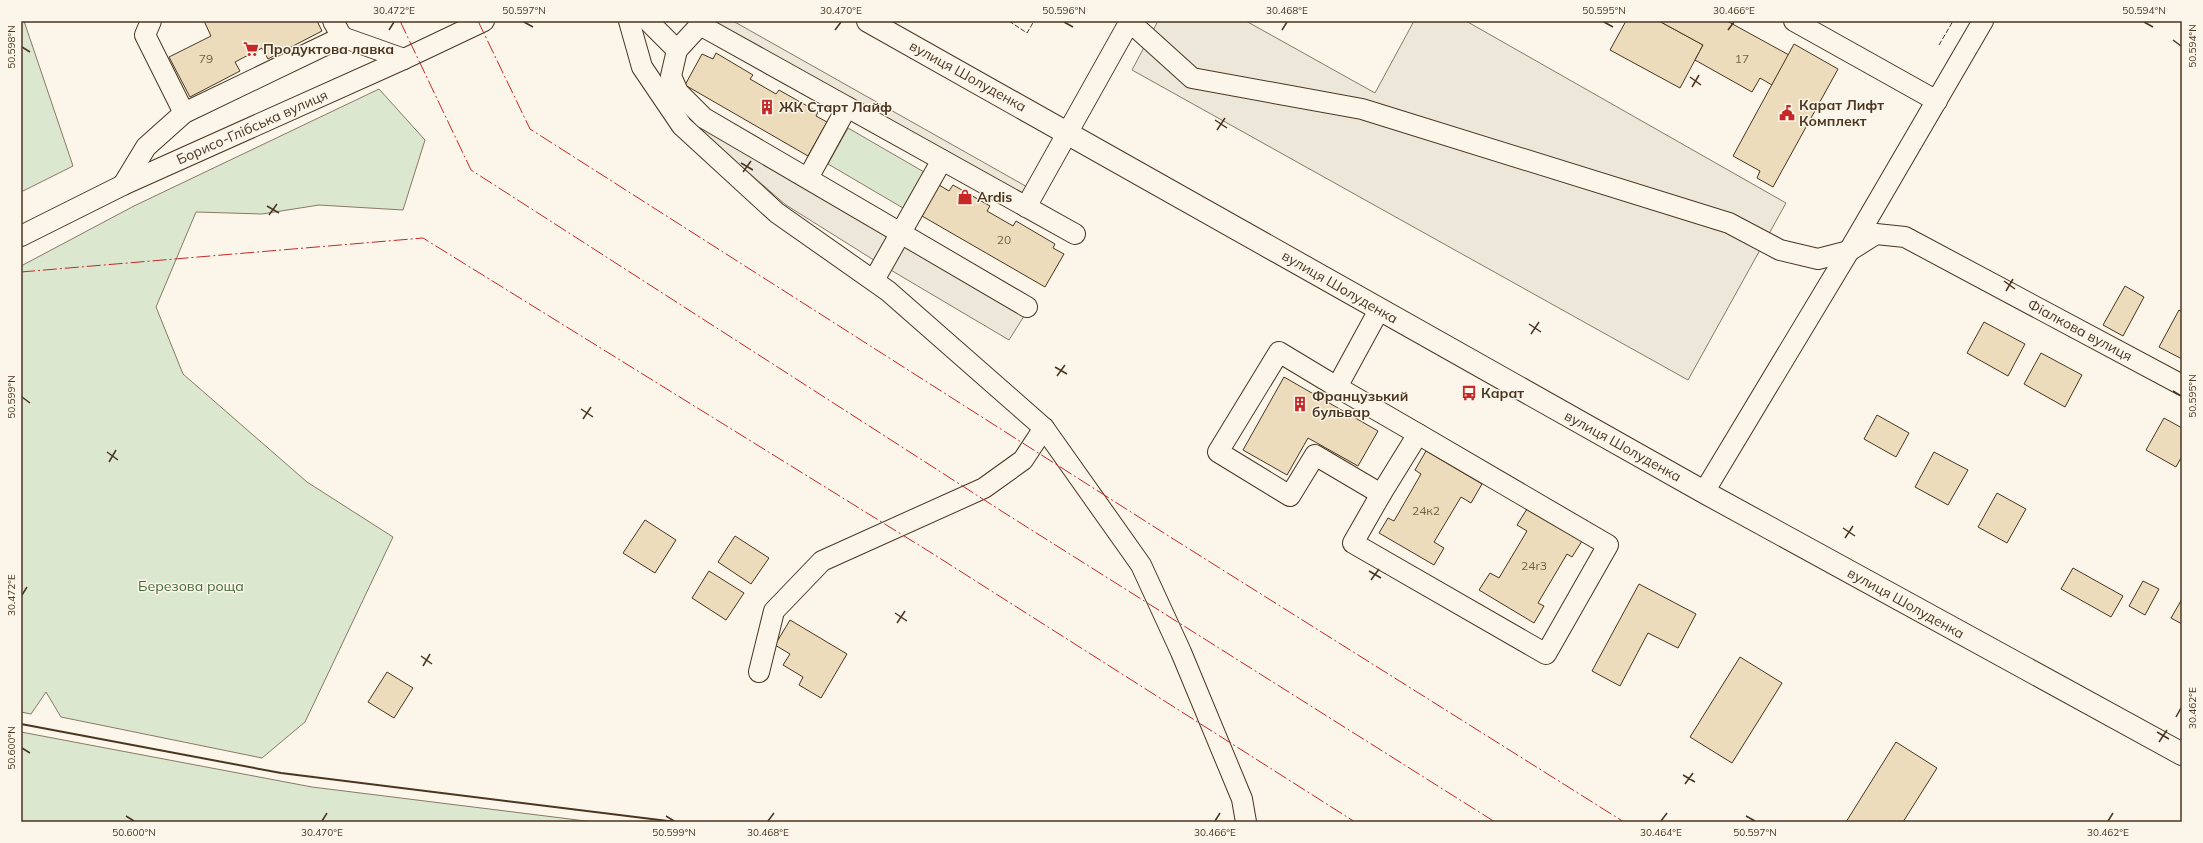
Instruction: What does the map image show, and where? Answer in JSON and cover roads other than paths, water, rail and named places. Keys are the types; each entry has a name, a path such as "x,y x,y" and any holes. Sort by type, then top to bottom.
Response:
{"main road":[{"name":"вулиця Шолуденка","path":"868,21 1704,492 2182,754"}],"street":[{"path":"151,21 145,35 184,113"},
{"name":"Борисо-Глібська вулиця","path":"21,236 123,185 404,59 484,21"},
{"path":"629,21 642,67 682,126 777,213 874,280 1044,428 1140,565 1181,652 1236,784 1242,799 1246,822"},
{"path":"648,21 677,50"},
{"path":"1026,206 1130,21 1192,78 1362,109 1729,223 1780,250 1818,259 1849,252"},
{"path":"1794,21 1937,102"},
{"path":"1704,492 1849,252 1983,21"},
{"path":"1027,307 704,118 678,92 671,76 677,50 700,24 1075,234"},
{"path":"123,185 146,147 184,113 337,29 404,59"},
{"path":"808,178 848,107"},
{"path":"874,280 942,160"},
{"name":"Фіалкова вулиця","path":"1849,252 1876,234 1905,237 2182,385"},
{"path":"1337,387 1380,310"},
{"path":"1381,494 1315,455 1290,496 1218,452 1279,352 1608,545 1546,654 1353,543 1418,434"},
{"path":"759,672 774,612 822,561 984,488 1023,460 1044,428"}],"place":[{"name":"Продуктова лавка","path":"251,49"},
{"name":"ЖК Старт Лайф","path":"767,107"},
{"name":"Карат Лифт Комплект","path":"1787,113"},
{"name":"Ardis","path":"965,197"},
{"name":"Карат","path":"1469,393"},
{"name":"Французький бульвар","path":"1300,404"}],"park label":[{"name":"Березова роща","path":"191,586"}]}
